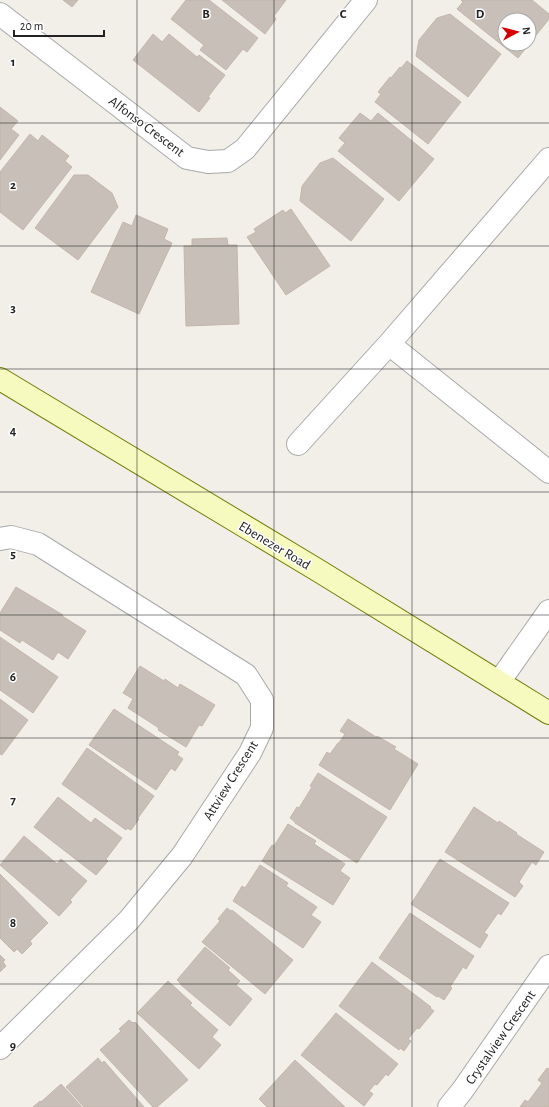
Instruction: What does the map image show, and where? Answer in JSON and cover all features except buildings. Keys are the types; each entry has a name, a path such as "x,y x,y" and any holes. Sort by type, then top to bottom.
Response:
{"main road":[{"name":"Ebenezer Road","path":"0,379 299,559 549,713"}],"street":[{"name":"Alfonso Crescent","path":"0,14 187,158 208,162 228,161 245,149 366,0"},
{"path":"298,444 389,344 549,159"},
{"path":"389,344 549,472"},
{"name":"Attview Crescent","path":"0,539 11,537 38,544 246,675 262,700 262,728 250,753 182,856 129,920 0,1048"},
{"path":"500,682 549,611"},
{"name":"Crystalview Crescent","path":"449,1107 462,1091 549,966"}]}
